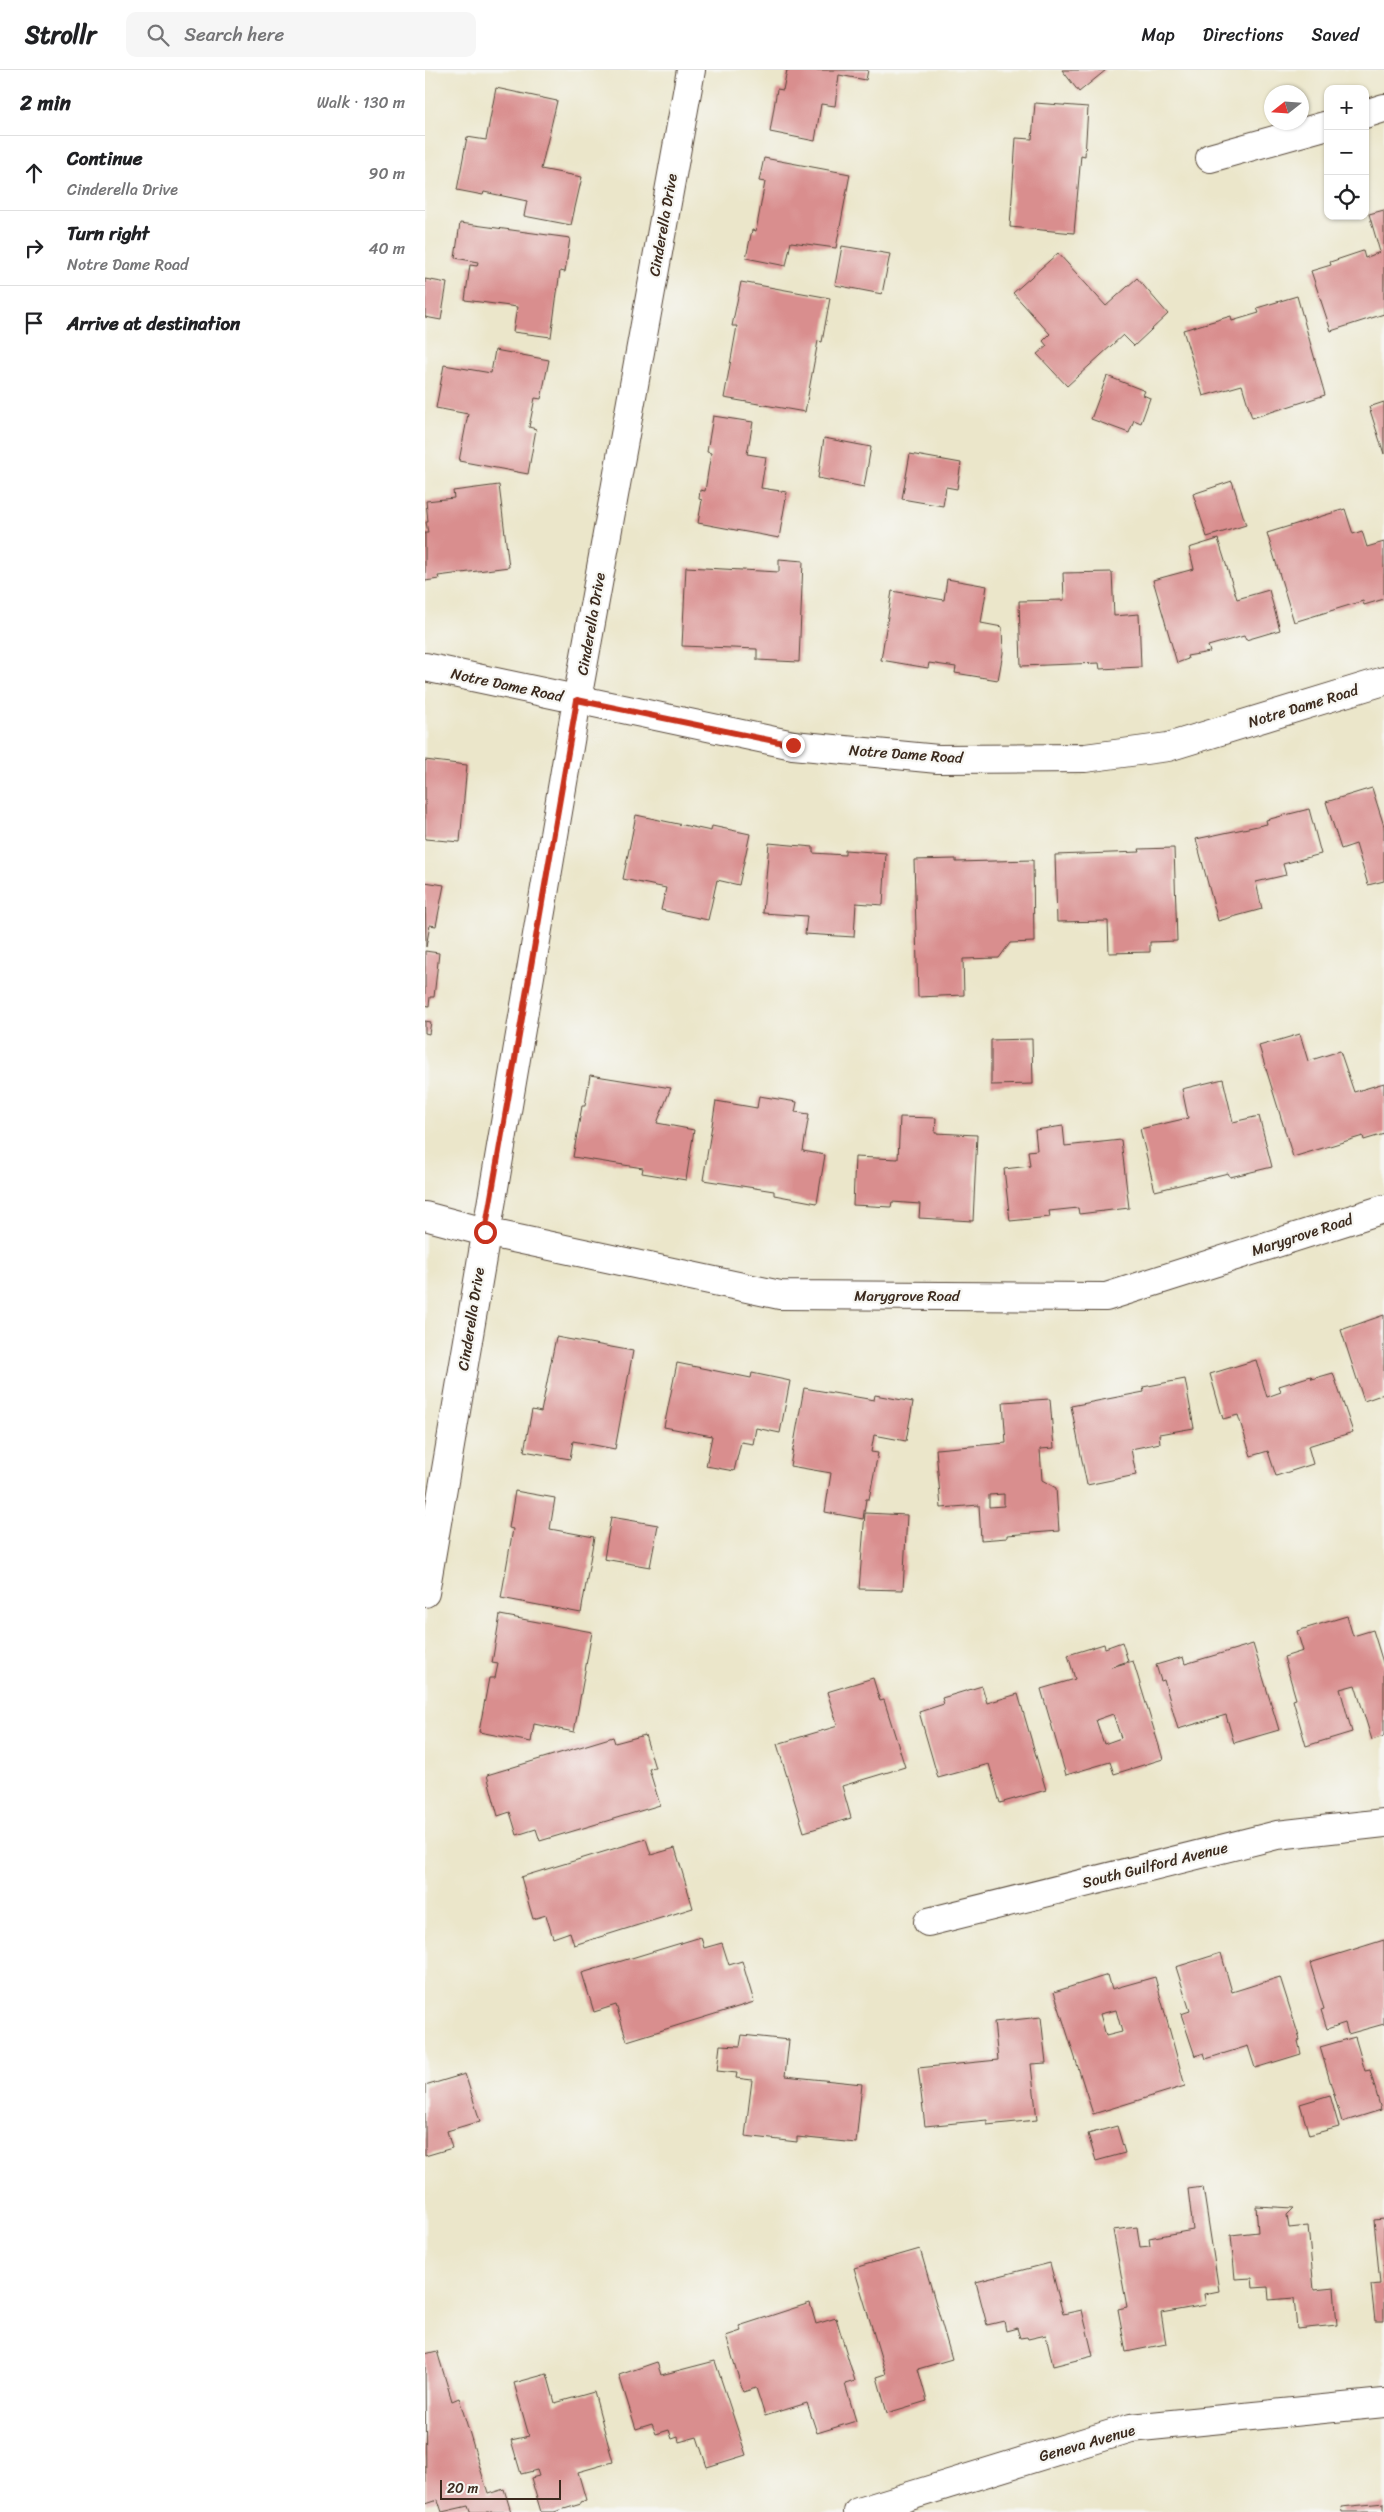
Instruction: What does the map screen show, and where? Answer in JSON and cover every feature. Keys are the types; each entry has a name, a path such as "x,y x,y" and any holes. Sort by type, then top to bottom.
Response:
{"street":[{"name":"Cinderella Drive","path":"425,1593 577,700 691,70"},
{"path":"1369,113 1384,108"},
{"path":"1210,158 1324,126"},
{"name":"Notre Dame Road","path":"425,667 793,745 938,759 1085,758 1168,747 1384,681"},
{"name":"Marygrove Road","path":"425,1216 485,1232 780,1295 1106,1297 1384,1209"},
{"name":"South Guilford Avenue","path":"928,1922 1277,1834 1384,1823"},
{"name":"Geneva Avenue","path":"858,2512 1131,2428 1384,2403"}],"building":[{"path":"787,70 868,70 866,80 839,75 835,106 821,104 815,141 770,132 777,89 783,90"},
{"path":"1062,70 1106,70 1079,92"},
{"path":"496,88 557,101 541,169 582,177 571,225 524,216 527,201 484,192 483,195 457,190 467,137 486,140"},
{"path":"1035,103 1088,107 1085,156 1081,155 1074,233 1010,227 1016,138 1032,139"},
{"path":"764,158 850,174 836,248 791,242 786,266 746,258 752,230 756,231 765,182 759,181"},
{"path":"1384,210 1384,314 1331,331 1311,271 1331,265 1330,262 1363,251 1365,258 1380,252 1369,214"},
{"path":"460,223 570,238 565,272 560,271 551,337 513,332 517,307 465,300 470,265 477,266 478,262 455,258"},
{"path":"842,246 890,254 882,294 835,285"},
{"path":"1058,253 1106,306 1137,278 1168,314 1134,346 1123,335 1067,386 1037,354 1047,346 1043,341 1050,334 1013,293"},
{"path":"425,279 447,283 441,320 425,317"},
{"path":"741,282 830,298 822,342 818,341 805,412 724,398 737,326 732,326"},
{"path":"1297,296 1325,395 1252,418 1242,385 1203,396 1183,330 1231,316 1232,321 1259,313 1257,308"},
{"path":"495,350 549,360 541,399 535,398 529,427 536,429 528,474 459,461 468,414 436,408 444,365 491,373"},
{"path":"1107,376 1145,391 1143,395 1150,398 1141,423 1134,420 1129,433 1091,419"},
{"path":"1384,402 1384,454 1369,407"},
{"path":"713,416 753,422 747,454 766,457 761,488 787,492 779,538 698,523 702,500 699,499 700,490 705,491 711,453 707,452"},
{"path":"824,438 871,447 864,487 818,478"},
{"path":"910,454 961,463 957,489 946,487 943,506 902,499"},
{"path":"1232,481 1246,525 1207,537 1193,494"},
{"path":"499,485 509,567 438,576 439,579 425,581 425,533 428,533 426,501 454,498 453,491"},
{"path":"1345,509 1353,534 1362,531 1367,547 1384,542 1384,599 1364,605 1363,601 1294,622 1267,533"},
{"path":"1218,539 1237,599 1269,590 1280,630 1246,640 1244,636 1208,646 1210,652 1187,656 1188,659 1177,663 1153,580 1194,569 1189,548"},
{"path":"779,559 803,561 799,662 757,660 757,649 682,646 686,567 779,572"},
{"path":"1112,572 1114,616 1139,614 1141,667 1100,669 1099,663 1021,666 1019,601 1064,600 1063,573"},
{"path":"947,579 987,586 981,623 1002,627 1003,653 998,680 955,673 956,667 929,663 928,668 881,660 892,591 944,600"},
{"path":"425,760 467,765 460,842 425,839"},
{"path":"1372,788 1384,826 1384,881 1368,885 1356,844 1341,849 1326,802"},
{"path":"1309,809 1321,854 1283,864 1286,875 1256,882 1262,909 1218,921 1196,839 1267,824 1266,820"},
{"path":"636,815 711,831 712,826 750,834 739,885 717,880 708,920 661,910 666,888 623,879"},
{"path":"769,843 813,847 813,853 845,855 845,850 886,853 883,905 856,903 854,937 805,934 807,916 763,913"},
{"path":"1174,848 1177,941 1150,942 1150,952 1109,953 1108,921 1057,922 1055,855 1140,852 1139,849"},
{"path":"956,859 956,862 1033,860 1034,942 1010,943 999,958 963,959 964,995 918,997 914,860"},
{"path":"425,882 444,885 436,926 430,925 426,947"},
{"path":"425,951 439,953 434,997 430,997 429,1006 425,1005"},
{"path":"425,1021 431,1022 429,1034 425,1033"},
{"path":"1300,1034 1308,1061 1340,1051 1354,1092 1384,1083 1384,1134 1364,1140 1363,1136 1293,1157 1259,1046"},
{"path":"1032,1039 1033,1084 991,1085 991,1040"},
{"path":"590,1075 671,1088 657,1123 694,1130 686,1180 642,1173 643,1168 573,1157 582,1106 585,1106"},
{"path":"1223,1079 1233,1122 1259,1116 1272,1167 1230,1177 1228,1173 1155,1191 1140,1129 1188,1118 1182,1089"},
{"path":"759,1096 797,1102 795,1112 809,1114 803,1151 825,1155 817,1203 774,1195 774,1191 703,1180 716,1101 757,1108"},
{"path":"900,1117 936,1118 935,1133 977,1135 973,1221 919,1218 920,1204 892,1202 891,1207 853,1205 855,1157 898,1159"},
{"path":"1063,1126 1065,1146 1121,1140 1129,1208 1079,1214 1078,1208 1049,1211 1050,1217 1010,1221 1004,1169 1030,1166 1028,1151 1037,1150 1035,1130"},
{"path":"1384,1315 1384,1394 1364,1401 1341,1330"},
{"path":"556,1337 633,1351 615,1449 573,1441 570,1459 524,1451 532,1410 541,1412"},
{"path":"1256,1360 1267,1397 1281,1392 1279,1386 1311,1376 1312,1379 1333,1373 1353,1432 1308,1446 1313,1464 1276,1476 1268,1451 1251,1456 1238,1415 1223,1419 1210,1374"},
{"path":"677,1363 751,1378 752,1373 790,1381 780,1433 756,1428 753,1444 741,1442 734,1471 706,1466 712,1436 664,1427"},
{"path":"1185,1379 1194,1428 1159,1434 1160,1443 1131,1449 1136,1475 1087,1485 1071,1406 1144,1392 1143,1387"},
{"path":"804,1388 874,1400 875,1395 913,1402 906,1441 874,1435 871,1452 878,1453 869,1499 866,1499 863,1519 825,1512 831,1473 790,1466"},
{"path":"1050,1399 1054,1448 1040,1449 1042,1480 1056,1488 1059,1531 1007,1535 1007,1538 981,1540 979,1505 941,1508 936,1449 1006,1443 1003,1402","holes":["1004,1494 1004,1506 989,1507 989,1495"]},
{"path":"515,1491 555,1498 550,1529 594,1537 581,1613 501,1598 513,1529 509,1528"},
{"path":"865,1513 907,1515 903,1590 859,1589"},
{"path":"611,1517 658,1525 650,1567 604,1559"},
{"path":"500,1615 592,1632 574,1732 534,1724 531,1742 479,1732 489,1678 495,1678 498,1664 492,1663"},
{"path":"1347,1616 1353,1636 1373,1630 1384,1666 1384,1736 1372,1740 1355,1685 1340,1689 1352,1732 1306,1746 1293,1700 1296,1699 1284,1657 1303,1651 1297,1631"},
{"path":"1122,1642 1128,1661 1111,1667 1133,1661 1163,1759 1114,1774 1110,1762 1066,1775 1041,1689 1075,1679 1068,1655 1104,1644 1105,1648","holes":["1113,1714 1121,1738 1104,1744 1096,1720"]},
{"path":"1253,1644 1279,1730 1234,1743 1226,1715 1178,1729 1164,1680 1161,1681 1156,1665 1183,1657 1185,1664"},
{"path":"873,1678 880,1701 884,1700 905,1767 842,1786 851,1818 804,1832 777,1744 838,1726 827,1692"},
{"path":"982,1686 987,1703 1018,1694 1046,1790 1000,1803 989,1764 938,1778 919,1712 944,1704 942,1698"},
{"path":"645,1735 655,1768 649,1769 660,1805 540,1841 536,1829 517,1835 510,1812 498,1816 487,1775 613,1737 615,1743"},
{"path":"646,1839 651,1855 675,1848 693,1908 574,1945 570,1932 553,1938 546,1915 533,1919 521,1877"},
{"path":"701,1937 704,1948 722,1943 729,1965 742,1961 754,2002 627,2041 616,2005 594,2012 582,1973"},
{"path":"1384,1940 1384,2024 1348,2034 1345,2023 1327,2029 1321,2010 1324,2009 1310,1963"},
{"path":"1221,1953 1232,1992 1280,1977 1300,2040 1298,2041 1301,2054 1255,2068 1248,2046 1206,2059 1204,2053 1195,2056 1181,2014 1190,2011 1176,1967"},
{"path":"1108,1975 1112,1989 1155,1977 1185,2086 1093,2114 1054,1992","holes":["1116,2010 1122,2032 1106,2036 1100,2014"]},
{"path":"1041,2017 1046,2063 1031,2064 1037,2120 987,2125 987,2120 925,2126 918,2068 998,2060 994,2022"},
{"path":"742,2035 789,2040 785,2076 862,2084 856,2143 797,2137 797,2142 745,2136 752,2080 736,2078 737,2073 717,2071 720,2045 740,2046"},
{"path":"1355,2037 1365,2071 1370,2070 1381,2110 1342,2122 1320,2047"},
{"path":"465,2074 480,2121 447,2131 452,2148 425,2156 425,2086"},
{"path":"1330,2095 1339,2127 1309,2135 1300,2104"},
{"path":"1117,2126 1125,2153 1096,2161 1088,2134"},
{"path":"1203,2187 1219,2291 1204,2294 1206,2305 1161,2313 1166,2344 1126,2352 1118,2309 1127,2307 1113,2230 1137,2227 1140,2247 1150,2246 1149,2238 1193,2230 1188,2189"},
{"path":"1256,2206 1294,2208 1287,2215 1289,2228 1308,2226 1314,2290 1334,2288 1337,2325 1297,2329 1294,2298 1269,2300 1268,2287 1253,2288 1252,2278 1235,2279 1231,2235 1258,2232"},
{"path":"1384,2219 1384,2321 1375,2321 1371,2285 1380,2284 1374,2220"},
{"path":"920,2249 952,2359 918,2369 927,2401 887,2413 877,2377 886,2374 854,2268"},
{"path":"1050,2263 1063,2314 1082,2310 1093,2356 1053,2366 1046,2335 1028,2339 1027,2337 1020,2338 1017,2328 1006,2331 1004,2321 987,2325 976,2282"},
{"path":"810,2303 816,2324 836,2318 855,2381 845,2384 856,2421 817,2433 807,2403 765,2416 756,2388 743,2392 726,2336 741,2331 739,2326"},
{"path":"437,2351 452,2401 459,2398 488,2494 504,2489 511,2512 470,2512 468,2506 442,2512 438,2500 426,2504 425,2354"},
{"path":"715,2361 746,2455 707,2467 697,2437 679,2442 678,2437 672,2439 669,2430 656,2434 652,2424 636,2429 619,2375 657,2362 661,2375"},
{"path":"547,2374 555,2403 594,2392 613,2462 578,2472 586,2500 581,2502 581,2504 554,2512 541,2512 531,2478 539,2476 537,2470 521,2474 511,2440 529,2436 514,2383"},
{"path":"1384,2503 1384,2512 1342,2512 1341,2507"}],"route":[{"path":"485,1232 577,700 793,745"}]}
